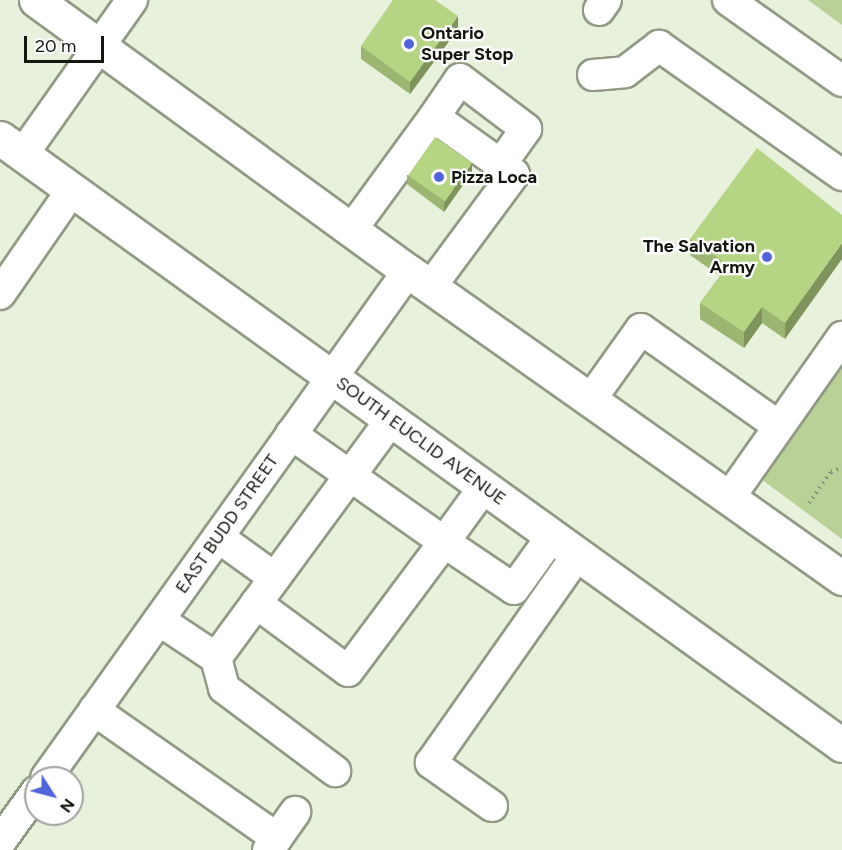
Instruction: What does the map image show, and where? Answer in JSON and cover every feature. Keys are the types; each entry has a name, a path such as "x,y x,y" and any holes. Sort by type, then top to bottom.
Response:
{"main road":[{"path":"36,0 842,579"},
{"name":"SOUTH EUCLID AVENUE","path":"12,146 842,745"}],"street":[{"path":"12,146 100,46 132,0"},
{"path":"728,0 842,81"},
{"path":"593,75 625,72 659,46 842,175"},
{"path":"352,229 460,80 526,129 501,164 434,117"},
{"name":"EAST BUDD STREET","path":"54,766 332,378 514,174 501,164"},
{"path":"0,294 72,190"},
{"path":"591,399 641,329 777,425"},
{"path":"729,498 777,425 842,337"},
{"path":"216,658 391,420"},
{"path":"291,435 514,589 565,545"},
{"path":"256,603 348,671 484,487"},
{"path":"218,537 275,578"},
{"path":"492,806 431,763 565,545"},
{"path":"159,620 216,658 224,688 335,771"},
{"path":"94,710 273,844 295,812"},
{"path":"0,842 24,809"}],"path":[{"path":"809,502 831,472 842,467"}],"green space":[{"path":"808,0 842,0 842,25"},
{"path":"842,359 842,539 753,473"}],"building":[{"name":"Ontario Super Stop","path":"393,0 435,0 458,16 410,82 361,46"},
{"name":"Pizza Loca","path":"435,137 472,163 445,201 408,176"},
{"name":"The Salvation Army","path":"757,148 842,215 842,243 785,323 762,307 744,332 700,303 728,265 690,239"}],"place":[{"name":"Ontario Super Stop","path":"409,44"},
{"name":"Pizza Loca","path":"439,177"},
{"name":"The Salvation Army","path":"767,257"}]}
